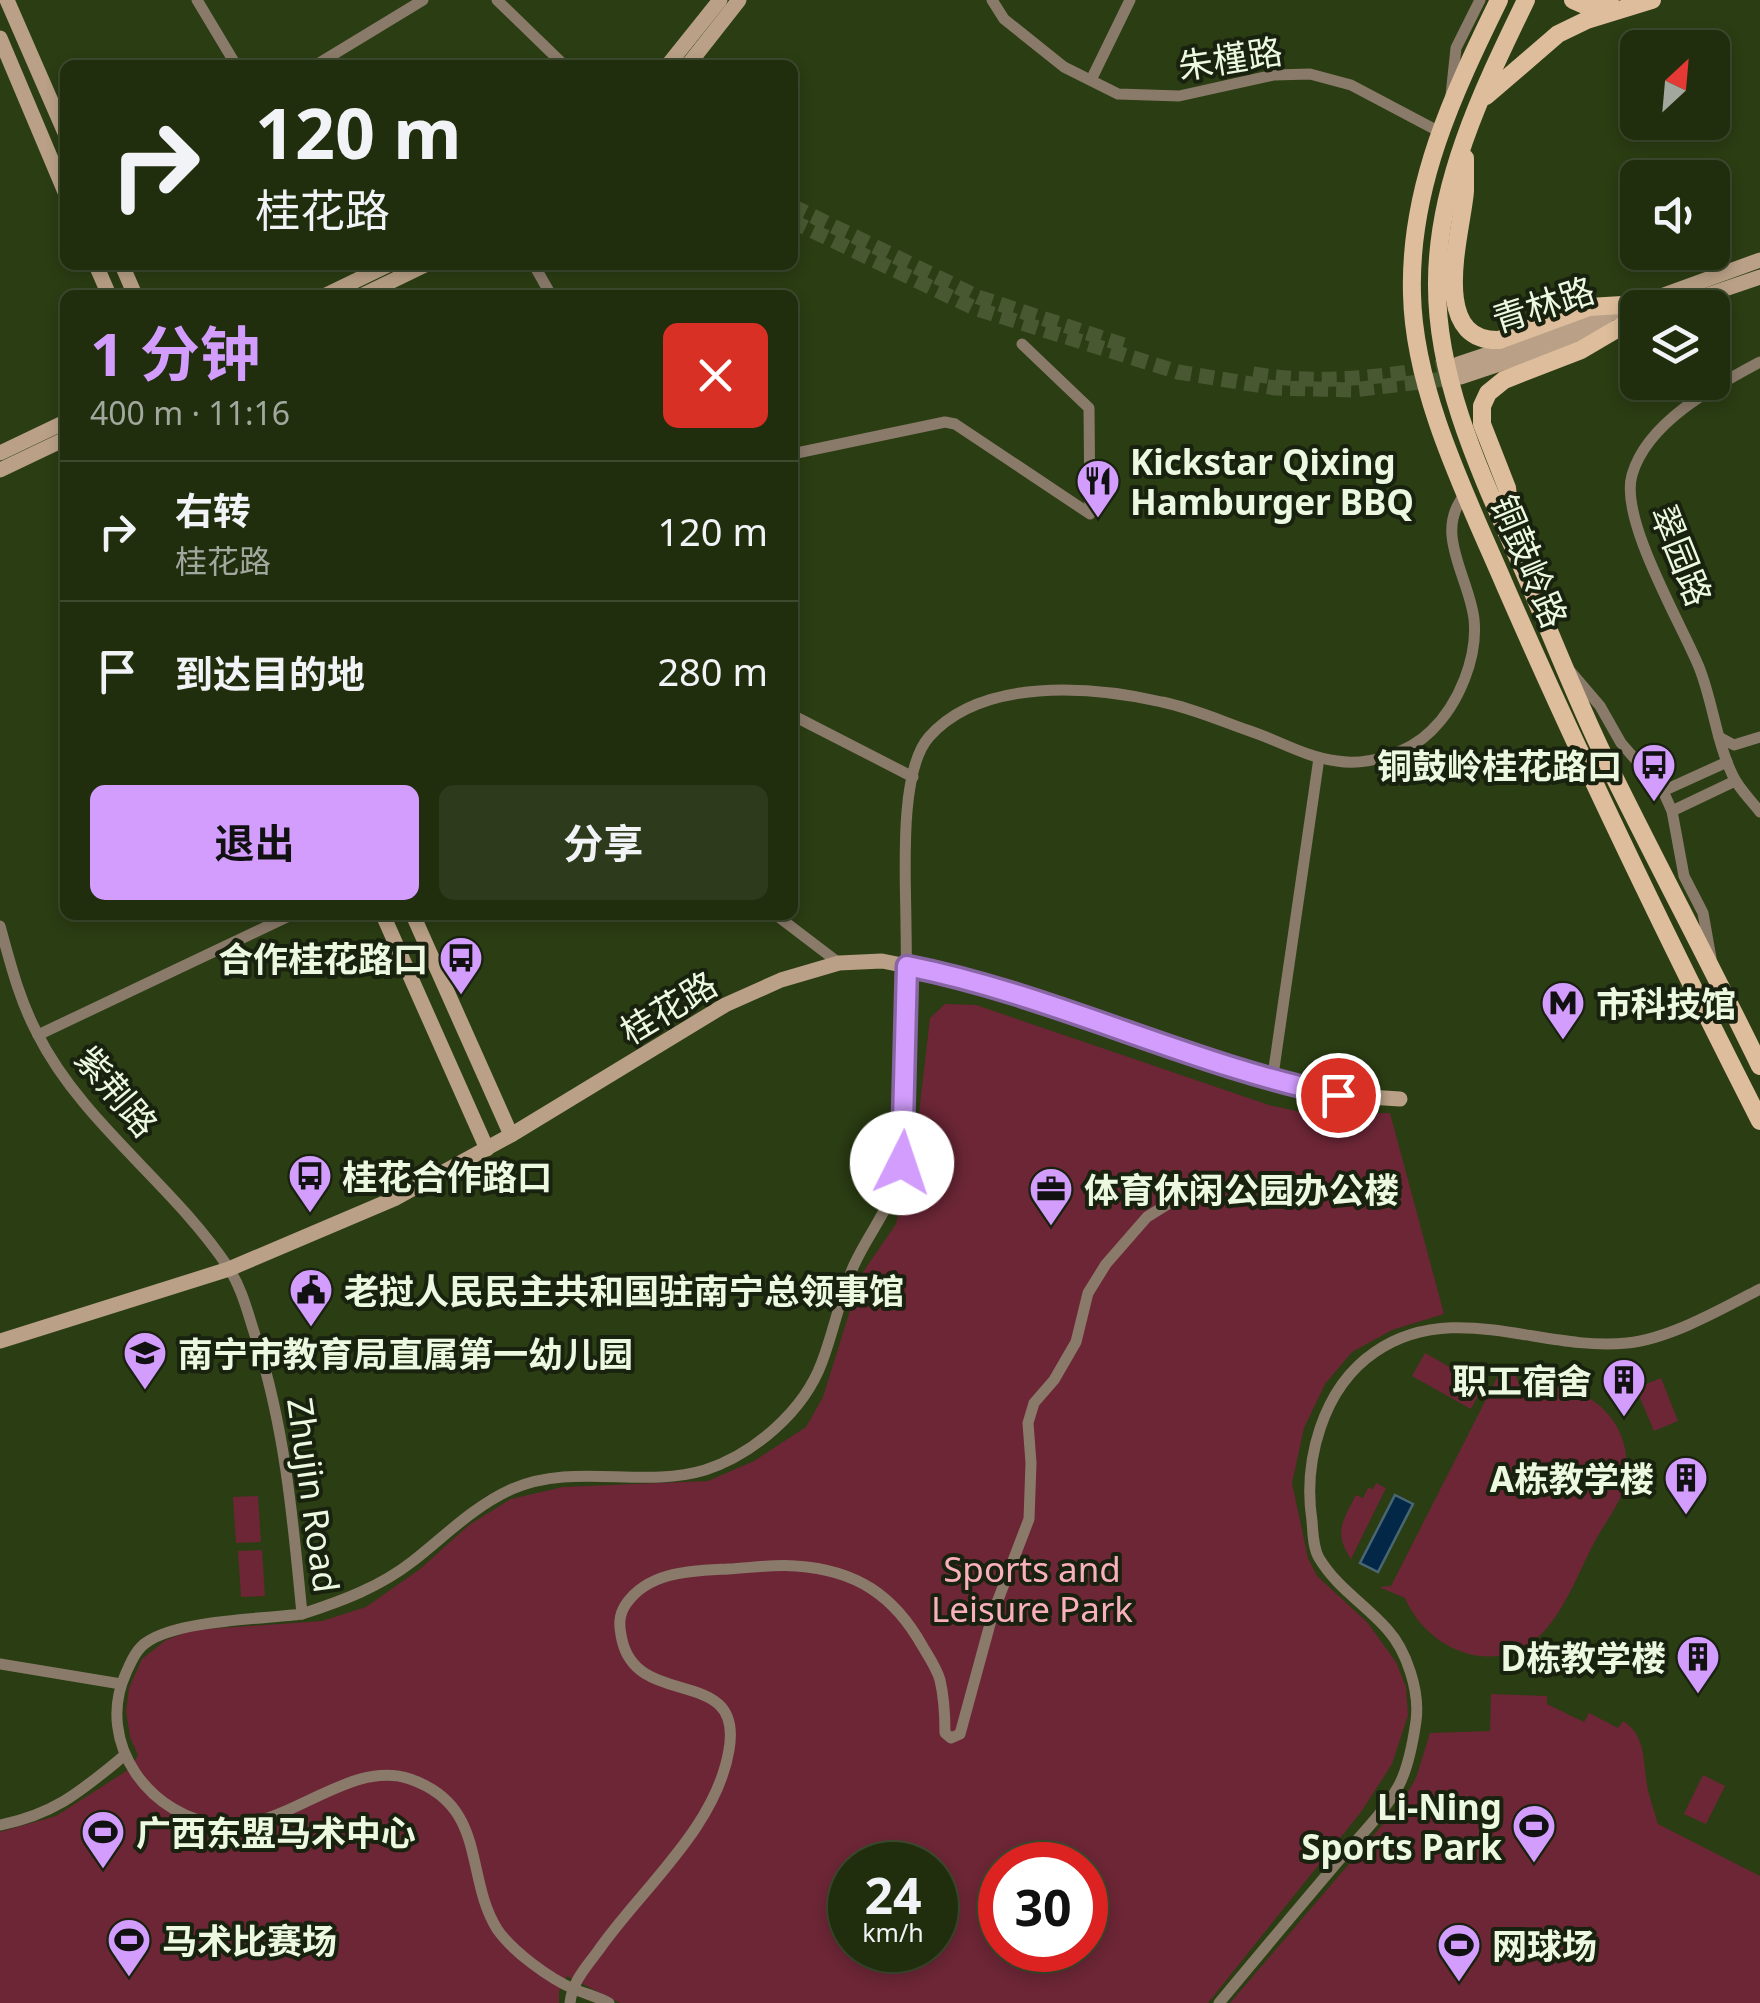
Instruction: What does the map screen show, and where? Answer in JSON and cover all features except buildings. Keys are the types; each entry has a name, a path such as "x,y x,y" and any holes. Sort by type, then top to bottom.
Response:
{"main road":[{"name":"铜鼓岭路","path":"1499,0 1438,131 1418,219 1412,297 1431,398 1466,493 1555,696 1760,1122"},
{"name":"铜鼓岭路","path":"1526,0 1464,142 1442,220 1437,286 1440,328 1453,391 1514,550 1599,746 1760,1066"},
{"path":"1573,0 1598,7 1626,0"},
{"path":"1482,100 1558,34 1587,20 1652,0"},
{"path":"1464,142 1465,193 1455,254 1455,284 1457,311 1470,331 1487,340 1499,340 1589,307 1620,312"},
{"path":"1514,550 1507,488 1482,424 1484,400 1497,383 1581,350 1620,324"}],"street":[{"path":"8,0 60,121"},
{"path":"196,0 233,60"},
{"path":"324,60 423,0"},
{"path":"498,0 559,60"},
{"path":"672,60 720,0"},
{"path":"692,60 739,0"},
{"name":"朱槿路","path":"992,0 1004,19 1064,67 1118,94 1179,96 1274,74 1310,74 1351,85 1438,131"},
{"path":"1091,80 1130,0"},
{"path":"1449,106 1456,48 1480,0"},
{"path":"0,38 60,180"},
{"name":"青林路","path":"1691,290 1760,260"},
{"path":"336,290 378,270"},
{"path":"373,290 415,270"},
{"path":"1722,290 1760,277"},
{"name":"青林路","path":"1460,370 1620,319"},
{"path":"798,453 946,422 955,424 1090,514 1089,408 1022,344"},
{"name":"翠园路","path":"1760,362 1700,395 1657,431 1632,474 1630,501 1645,548 1700,670 1726,762 1735,781 1760,812"},
{"path":"0,453 60,424"},
{"path":"0,470 60,440"},
{"name":"Zhujin Road","path":"229,1269 241,1291 274,1393 289,1483 302,1614 353,1598 395,1573 486,1503 516,1488 558,1476 662,1478 703,1470 740,1455 802,1401 821,1364 840,1297 862,1249 894,1195 902,1163 906,829 913,777 925,740 958,712 1011,693 1083,691 1163,702 1319,758 1343,762 1386,758 1431,732 1468,672 1474,615 1452,537 1454,506 1466,493"},
{"path":"1564,663 1663,792 1672,811 1684,876 1703,913 1712,967"},
{"path":"798,718 913,777"},
{"path":"1720,737 1734,745 1760,737"},
{"path":"1272,1082 1319,758"},
{"path":"1663,792 1726,762"},
{"path":"1672,811 1735,781"},
{"path":"38,1035 281,920"},
{"path":"385,920 487,1149"},
{"path":"414,920 511,1134"},
{"path":"783,920 839,962"},
{"name":"紫荆路","path":"0,926 14,978 38,1035 81,1098 182,1208 229,1269"},
{"name":"桂花路","path":"0,1341 229,1269 396,1198 487,1149 725,1005 781,980 839,962 882,962 972,979 1272,1082 1338,1095 1400,1099"},
{"path":"570,2003 572,1988 609,1936 676,1857 719,1785 729,1750 730,1723 720,1705 634,1668 618,1623 623,1608 640,1586 680,1572 797,1566 854,1579 886,1596 909,1622 940,1678 946,1733 951,1738 960,1734 993,1613 1029,1519 1032,1463 1028,1423 1034,1403 1054,1380 1076,1342 1088,1292 1106,1264 1146,1216 1171,1202 1202,1193"},
{"path":"1218,2003 1398,1788 1417,1718 1412,1678 1389,1630 1342,1589 1316,1554 1310,1508 1310,1461 1322,1420 1344,1383 1373,1352 1409,1335 1446,1328 1491,1328 1580,1343 1627,1343 1656,1337 1760,1289"},
{"path":"302,1614 176,1630 147,1641 134,1656 121,1684 116,1720 125,1755 140,1782 168,1808 198,1821 227,1826 269,1816 372,1774 409,1778 441,1796 468,1831 484,1897 498,1930 536,1966 572,1988 610,2003"},
{"path":"0,1664 121,1684"},
{"path":"0,1825 35,1818 73,1796 125,1755"}],"green space":[{"name":"Sports and Leisure Park","path":"945,1004 976,1005 1269,1105 1310,1114 1390,1113 1444,1314 1392,1330 1352,1352 1325,1384 1304,1428 1292,1483 1308,1558 1317,1576 1367,1622 1396,1662 1406,1687 1408,1715 1392,1764 1361,1812 1208,2003 620,2003 567,1976 559,1991 559,2003 0,2003 0,1832 56,1816 131,1768 138,1755 126,1711 129,1688 142,1659 166,1640 193,1630 322,1621 366,1607 420,1569 469,1525 511,1499 563,1487 708,1481 754,1461 806,1427 823,1397 861,1275 896,1224 914,1156 930,1018"},
{"path":"1425,1353 1483,1386 1471,1409 1412,1376"},
{"path":"1500,1372 1515,1373 1520,1387 1561,1387 1596,1402 1619,1431 1626,1450 1627,1472 1620,1499 1547,1628 1510,1654 1489,1657 1449,1646 1416,1618 1405,1598 1379,1587 1391,1586"},
{"path":"1661,1378 1678,1421 1654,1431 1636,1388"},
{"path":"1376,1483 1386,1488 1351,1559 1342,1541 1344,1520 1356,1495 1363,1498"},
{"path":"258,1496 261,1542 236,1543 233,1497"},
{"path":"262,1550 265,1596 241,1597 238,1551"},
{"name":"Li-Ning Sports Park","path":"1491,1694 1547,1696 1547,1704 1584,1722 1589,1713 1618,1728 1623,1721 1630,1726 1641,1746 1658,1824 1760,1876 1760,2003 1230,2003 1402,1802 1416,1778 1430,1733 1490,1731"},
{"path":"1703,1775 1725,1786 1706,1824 1684,1814"}],"water":[{"path":"1395,1495 1413,1504 1378,1572 1360,1563"}],"tunnel":[{"path":"798,209 978,297 1124,345"},
{"path":"798,224 974,308 1178,372 1275,388 1353,390 1461,377"},
{"path":"1253,374 1354,378 1454,364"}],"place":[{"name":"Kickstar Qixing Hamburger BBQ","path":"1098,519"},
{"name":"铜鼓岭桂花路口","path":"1654,803"},
{"name":"合作桂花路口","path":"461,996"},
{"name":"市科技馆","path":"1563,1041"},
{"name":"桂花合作路口","path":"310,1214"},
{"name":"体育休闲公园办公楼","path":"1051,1227"},
{"name":"老挝人民民主共和国驻南宁总领事馆","path":"311,1328"},
{"name":"南宁市教育局直属第一幼儿园","path":"145,1391"},
{"name":"职工宿舍","path":"1624,1418"},
{"name":"A栋教学楼","path":"1686,1516"},
{"name":"D栋教学楼","path":"1698,1695"},
{"name":"Li-Ning Sports Park","path":"1534,1864"},
{"name":"广西东盟马术中心","path":"103,1870"},
{"name":"马术比赛场","path":"129,1978"},
{"name":"网球场","path":"1459,1983"}],"route":[{"path":"902,1163 907,966 972,979 1272,1082 1338,1095"}]}
